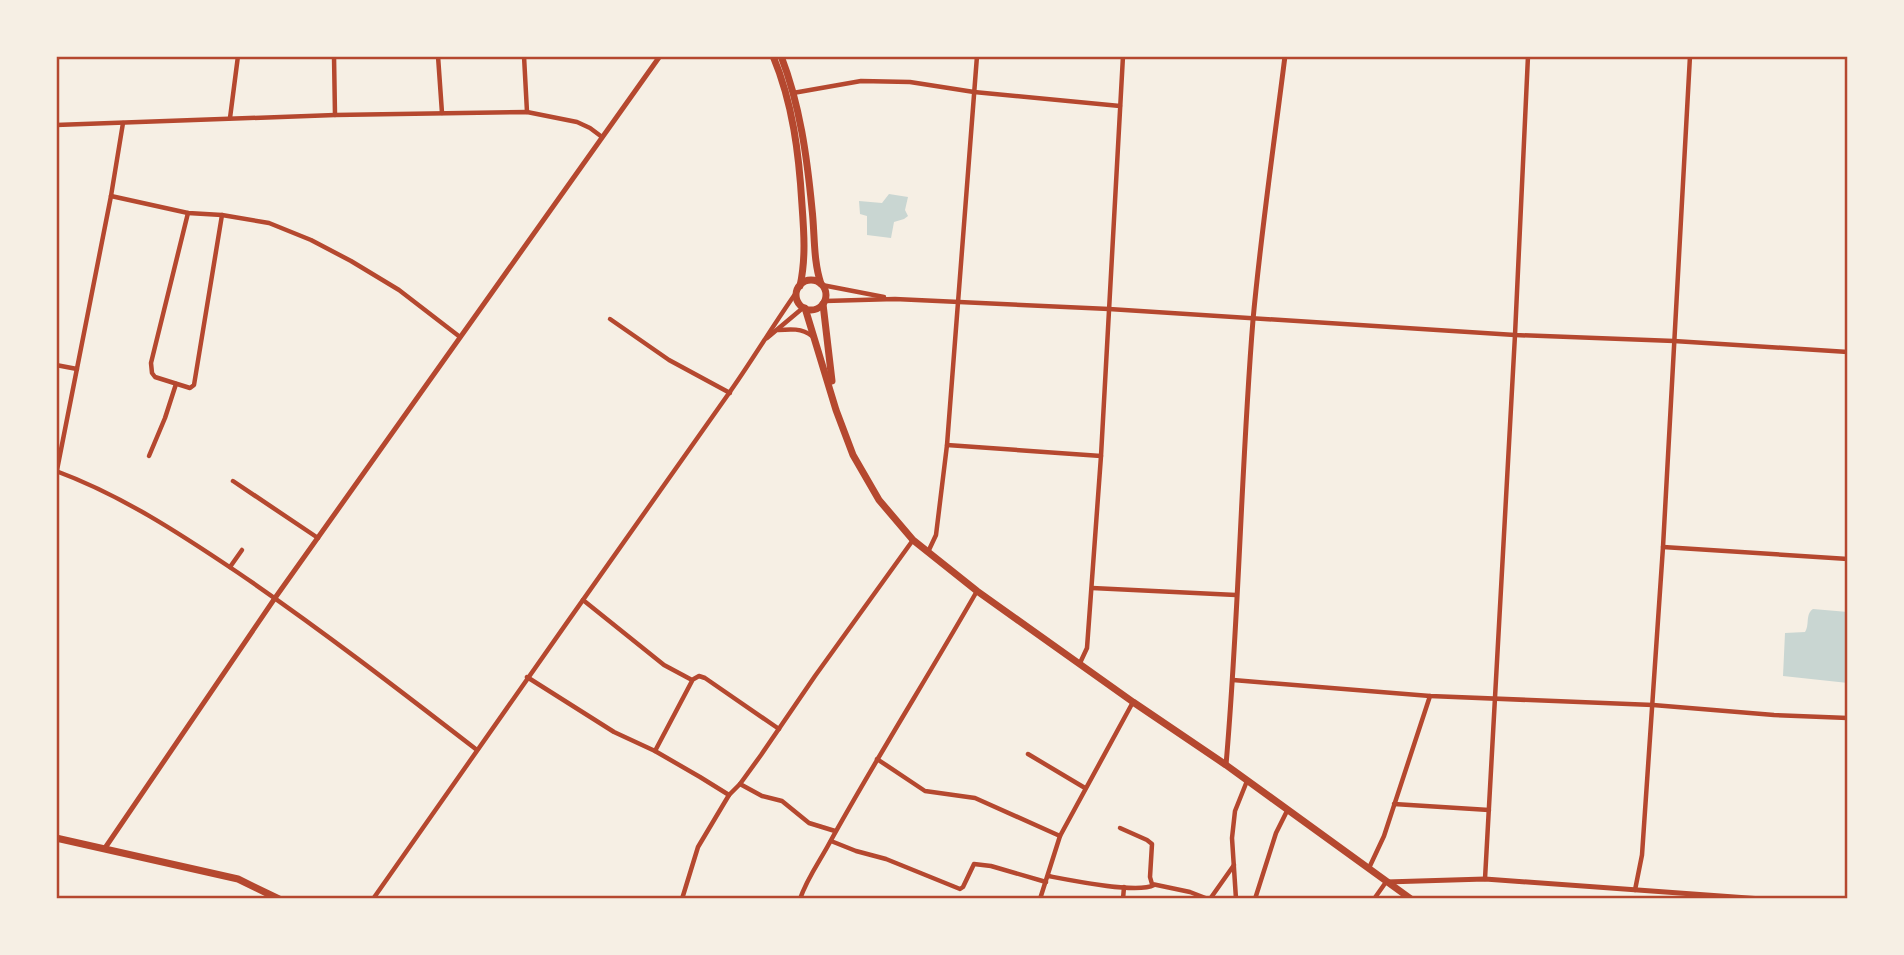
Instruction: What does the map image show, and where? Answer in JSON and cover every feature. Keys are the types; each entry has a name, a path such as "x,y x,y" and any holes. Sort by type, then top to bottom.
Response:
{"main road":[{"path":"773,56 787,96 799,153 805,250 797,300 804,308 846,438 862,473 879,500 913,540 977,591 1226,765 1411,899"},
{"path":"780,56 793,93 806,152 816,268 826,293 824,302 834,399"},
{"path":"799,288 803,283 813,280 822,285"},
{"path":"804,308 817,309 824,302"},
{"path":"56,838 238,879 279,899"}],"street":[{"path":"230,118 238,56"},
{"path":"334,56 335,115"},
{"path":"438,56 442,113"},
{"path":"524,56 527,112"},
{"path":"105,848 275,598 660,56"},
{"path":"927,553 936,535 947,445 977,56"},
{"path":"1080,663 1087,648 1092,588 1123,56"},
{"path":"1226,765 1254,318 1285,56"},
{"path":"1485,879 1528,56"},
{"path":"1635,891 1642,855 1653,705 1690,56"},
{"path":"793,93 861,81 910,82 974,92 1120,106"},
{"path":"56,125 335,115 527,112 577,122 602,137"},
{"path":"123,123 56,472 117,497 230,567 477,750"},
{"path":"111,195 188,213 222,215 269,223 351,261 399,290 460,337"},
{"path":"188,213 151,363 155,377 190,388 194,385 222,215"},
{"path":"822,285 895,299"},
{"path":"373,899 527,677 730,393 799,288"},
{"path":"824,302 895,299 1109,309 1515,335 1674,341 1848,352"},
{"path":"766,339 804,308"},
{"path":"610,319 669,360 730,393"},
{"path":"777,331 807,331 815,339"},
{"path":"56,365 77,369"},
{"path":"149,456 176,384"},
{"path":"947,445 1101,456"},
{"path":"233,481 318,538"},
{"path":"682,899 698,846 730,795 913,540"},
{"path":"1663,547 1848,559"},
{"path":"230,567 242,550"},
{"path":"1092,588 1236,595"},
{"path":"800,899 835,831 977,591"},
{"path":"583,600 664,665 692,680"},
{"path":"654,751 692,680 699,676 779,729"},
{"path":"527,677 614,732 654,751 730,795"},
{"path":"1233,680 1430,696 1653,705 1848,718"},
{"path":"1369,869 1384,836 1430,696"},
{"path":"1040,899 1060,836 1133,702"},
{"path":"1028,754 1085,788"},
{"path":"877,759 925,791 975,798 1060,836"},
{"path":"1236,899 1232,838 1236,811 1247,781"},
{"path":"740,784 762,796 782,801 809,823 835,831"},
{"path":"1394,804 1489,810"},
{"path":"1255,899 1276,832 1287,811"},
{"path":"1120,828 1152,844 1150,877 1154,885"},
{"path":"831,841 895,862 960,889 974,864 1047,879 1146,889 1154,885 1209,899 1234,864"},
{"path":"1374,899 1386,882 1485,879 1762,899"},
{"path":"1123,899 1124,887"}],"shaded area":[{"path":"889,194 908,197 905,210 908,216 894,222 891,238 867,235 867,216 860,214 859,201 882,203"},
{"path":"1813,609 1848,612 1848,683 1783,676 1785,633 1805,632 1809,614"}]}
